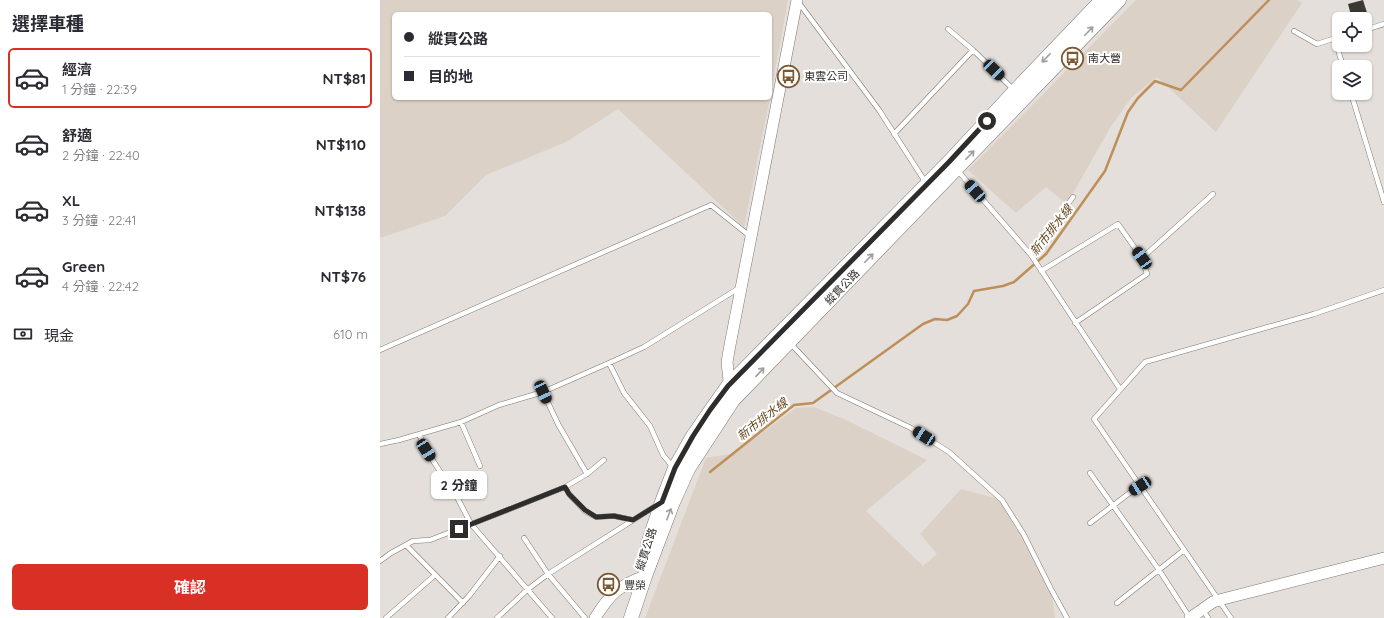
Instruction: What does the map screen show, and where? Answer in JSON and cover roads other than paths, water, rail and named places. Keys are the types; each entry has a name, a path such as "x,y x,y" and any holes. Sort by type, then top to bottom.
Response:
{"main road":[{"name":"縱貫公路","path":"631,618 662,502 675,468 693,436 728,386 784,337 953,166 1019,95 1102,0"},
{"name":"縱貫公路","path":"1019,95 1119,0"},
{"name":"縱貫公路","path":"621,618 641,578 688,469 733,400 784,337 927,184 953,166"}],"street":[{"path":"733,400 728,386 727,362 797,0"},
{"path":"1190,618 1205,614 1214,602 1219,600 1384,558"},
{"path":"595,618 605,601 615,591 620,587 641,578"}],"lane":[{"path":"797,0 879,110 927,184"},
{"path":"1372,28 1384,24"},
{"path":"948,29 973,50 1019,95"},
{"path":"1294,30 1316,44 1332,39"},
{"path":"894,134 973,50"},
{"path":"1353,100 1384,202"},
{"path":"953,166 1031,255 1075,323 1120,388"},
{"path":"1142,258 1213,194"},
{"path":"1031,255 1073,197"},
{"path":"380,350 711,205 750,237"},
{"path":"1041,271 1118,224 1142,258 1147,274 1075,323"},
{"path":"380,444 461,422 499,405 543,392 609,364 644,347 742,286"},
{"path":"1231,618 1094,419 1120,388 1145,362 1314,314 1384,290"},
{"path":"784,337 837,393 911,428 949,452 1002,500 1024,535 1067,618"},
{"path":"609,364 624,393 650,426 663,455 675,468"},
{"path":"543,392 558,424 587,474"},
{"path":"461,422 480,466"},
{"path":"419,434 426,450 458,499 471,524 552,618"},
{"path":"380,561 413,540 430,540 565,487 587,474 604,460"},
{"path":"1090,473 1112,506 1160,570 1190,618"},
{"path":"1090,523 1140,486"},
{"path":"565,487 569,494 585,510 596,517 614,516 633,520"},
{"path":"497,618 527,590 548,574 662,502"},
{"path":"524,538 548,574 585,618"},
{"path":"406,545 463,603"},
{"path":"1117,603 1184,550"},
{"path":"448,618 463,603 500,556"},
{"path":"386,618 435,575"}],"waterway":[{"name":"新市排水線","path":"710,472 794,405 813,403 923,324 935,319 947,320 957,316 968,304 974,291 1003,286 1014,282 1046,254 1105,171 1128,112 1138,98 1155,81 1181,90 1269,0"}],"place":[{"name":"南大營","path":"1072,58"},
{"name":"東雲公司","path":"788,76"},
{"name":"豐榮","path":"609,585"}]}
